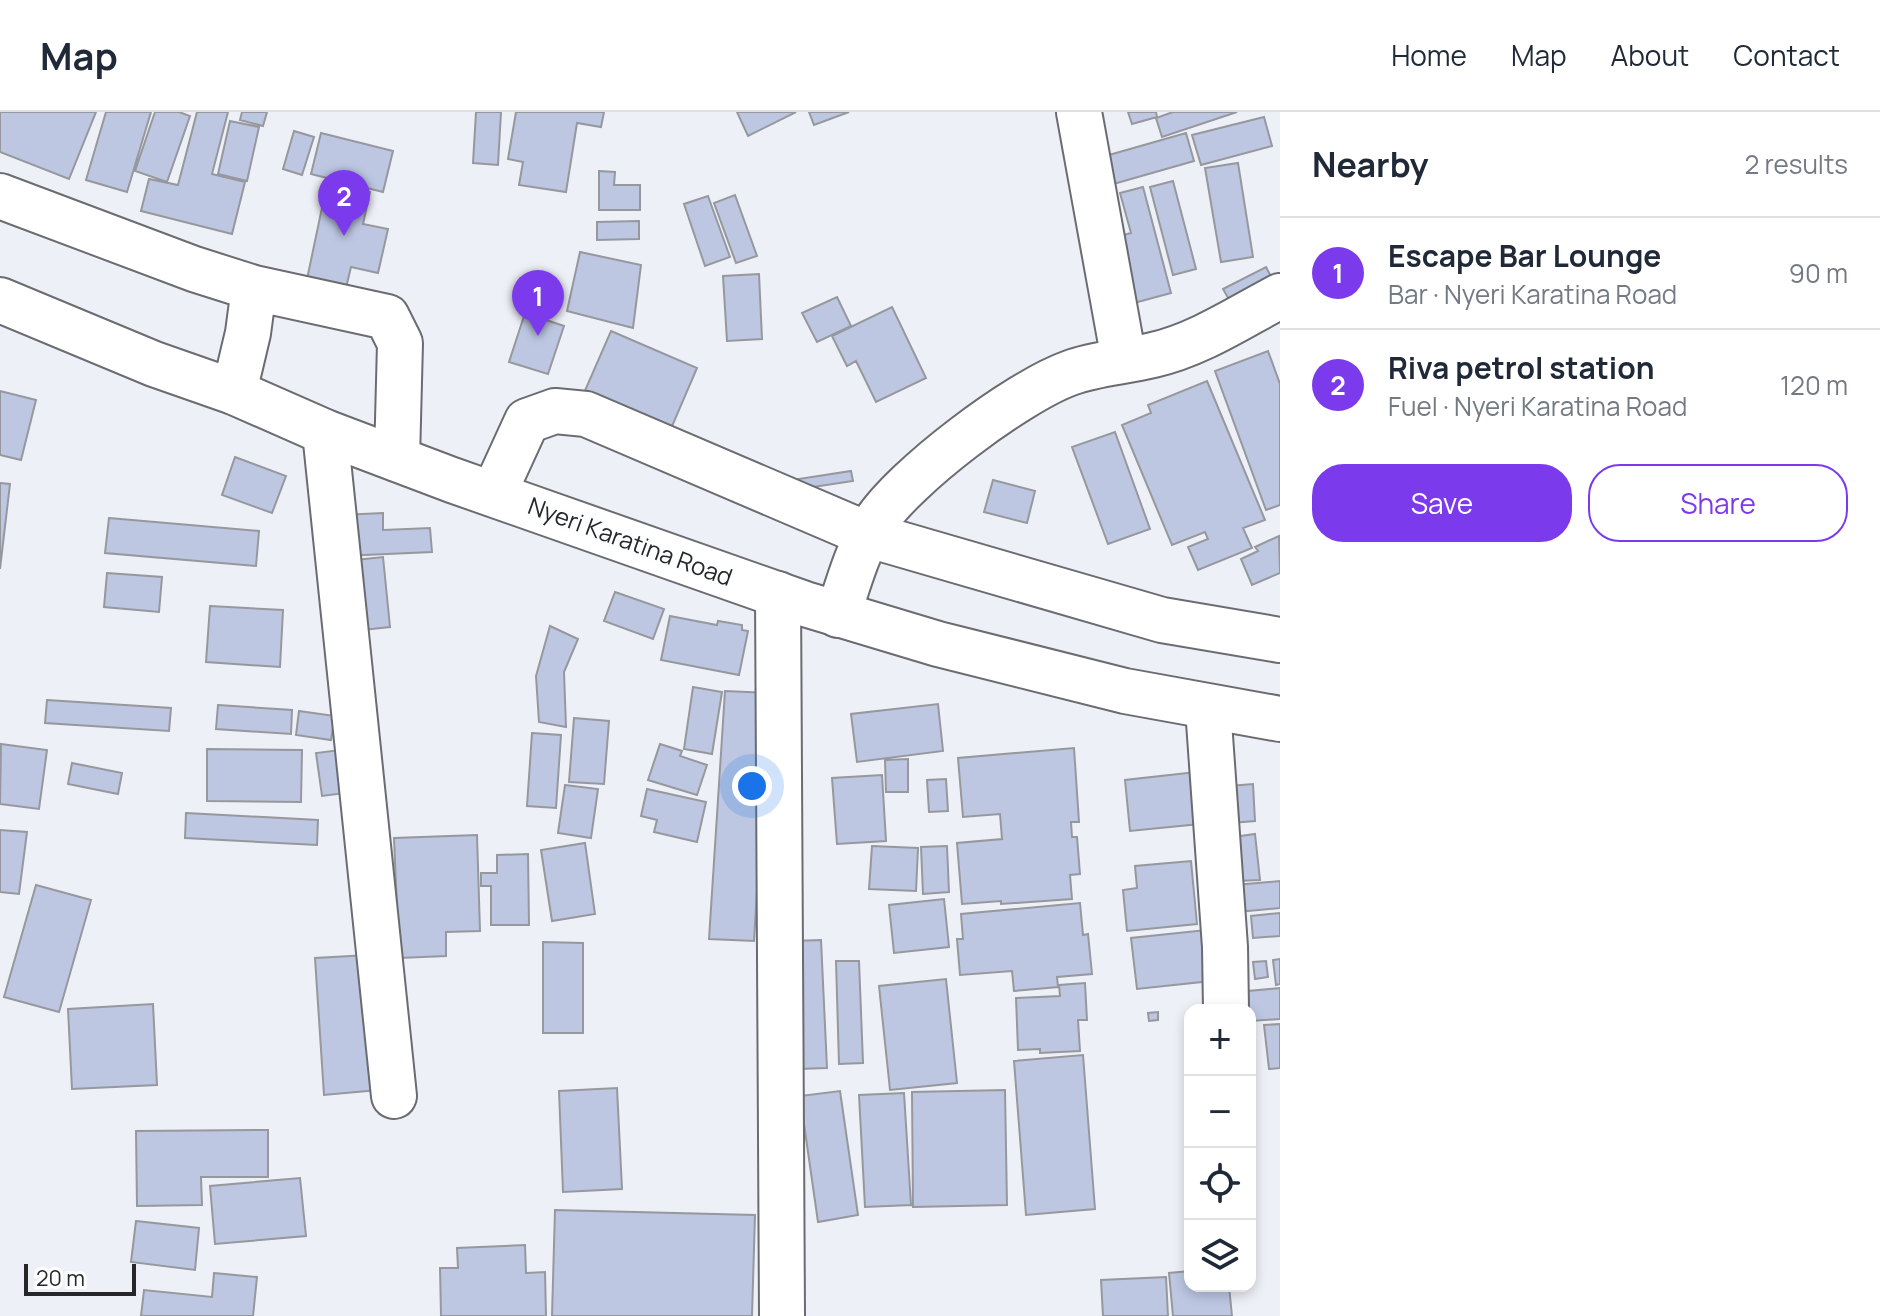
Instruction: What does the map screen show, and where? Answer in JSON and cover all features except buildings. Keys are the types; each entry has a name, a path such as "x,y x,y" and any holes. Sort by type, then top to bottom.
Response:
{"main road":[{"path":"1079,112 1124,360"},
{"path":"0,196 194,269 254,288 387,317 400,343 397,459"},
{"path":"234,392 248,333 254,288"},
{"path":"838,615 853,569 869,535 895,497 917,475 996,416 1041,386 1071,373 1182,346 1280,296"},
{"name":"Nyeri Karatina Road","path":"0,300 154,364 234,392 325,432 681,562 838,615 938,644 1125,691 1280,719"},
{"path":"494,493 527,421 555,411 586,414 869,535 1162,620 1280,640"},
{"path":"325,432 394,1096"},
{"path":"778,594 782,1316"},
{"path":"1208,708 1225,947 1226,1004"}],"place":[{"name":"Riva petrol station","path":"344,236"},
{"name":"Escape Bar Lounge","path":"538,336"}]}
